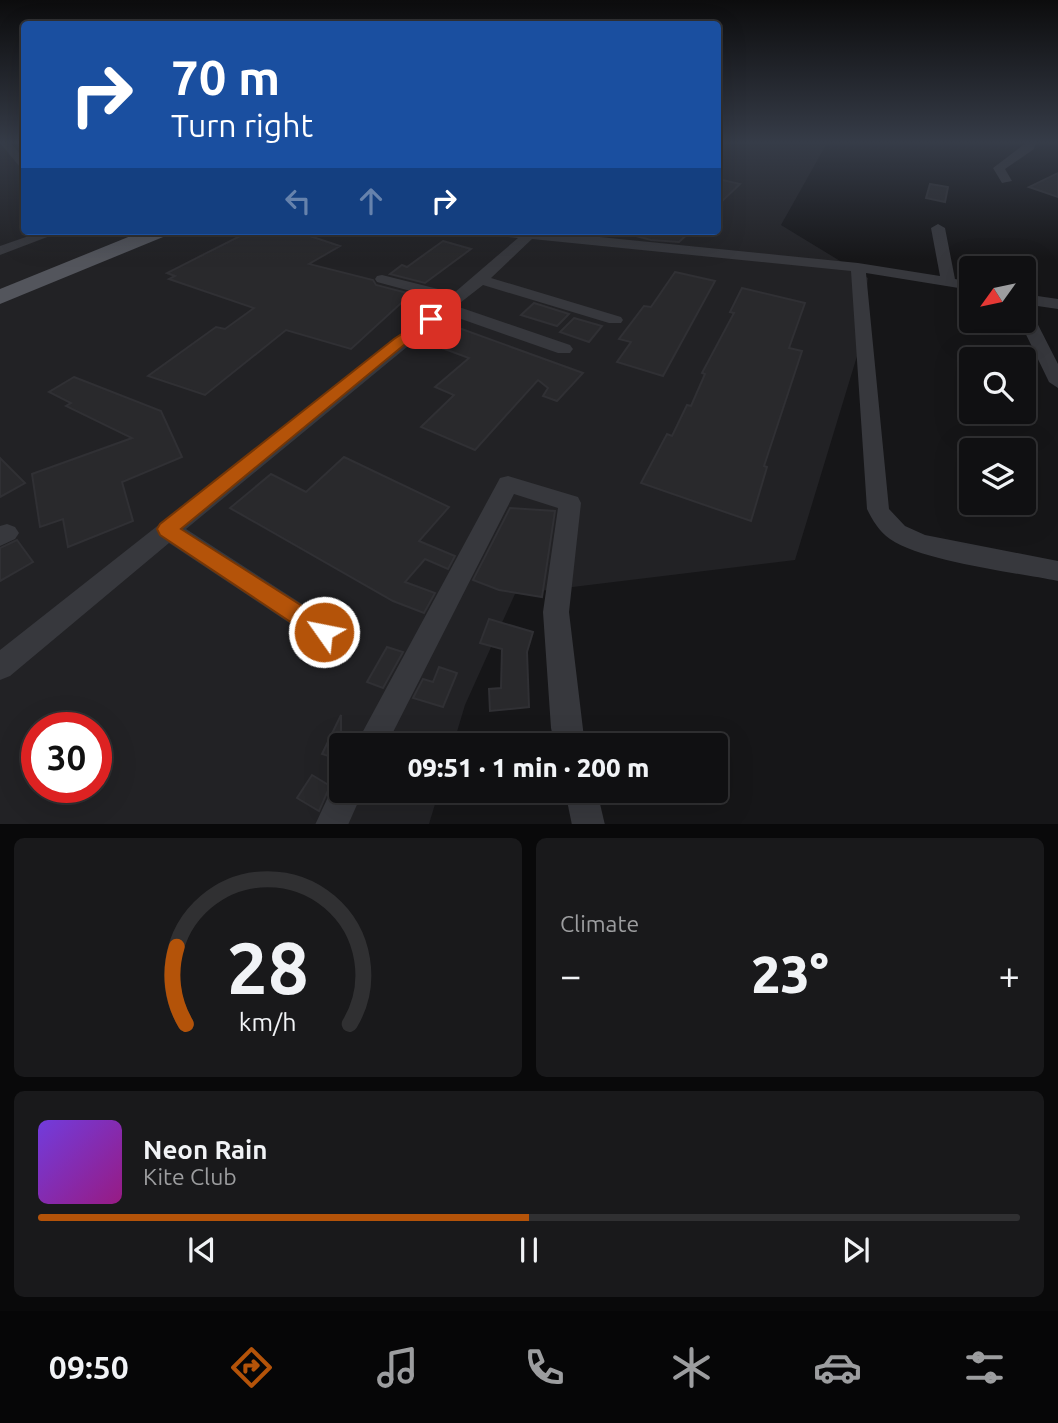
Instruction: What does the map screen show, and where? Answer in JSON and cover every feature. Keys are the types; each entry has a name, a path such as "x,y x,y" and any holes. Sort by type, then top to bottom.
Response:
{"main road":[{"path":"0,286 132,235"},
{"path":"0,297 152,235"}],"street":[{"path":"938,228 948,281"},
{"path":"0,251 45,235"},
{"path":"0,667 399,342 452,304 527,235"},
{"path":"548,235 858,267 959,283"},
{"path":"858,267 878,509 884,520 897,532 920,544 1058,571"},
{"path":"382,279 564,349"},
{"path":"481,280 615,320"},
{"path":"1036,301 1058,304"},
{"path":"1034,333 1058,382"},
{"path":"377,733 508,484 570,503 556,612 567,733"},
{"path":"167,529 324,632"},
{"path":"331,824 341,803"},
{"path":"584,803 589,824"}],"shaded area":[{"path":"0,181 21,181 21,235 721,235 721,181 805,181 781,225 868,278 861,343 795,560 515,594 465,705 457,733 329,733 329,803 435,803 429,824 0,824"}],"building":[{"path":"721,181 740,184 721,202"},
{"path":"1040,181 1058,181 1058,197 1029,187"},
{"path":"930,184 948,187 945,202 926,198"},
{"path":"242,235 307,235 340,246 309,264 373,280 376,285 411,294 351,349 286,330 205,395 148,376 216,327 225,329 254,308 169,279 175,276 167,273"},
{"path":"636,235 687,235 679,242"},
{"path":"443,241 471,249 425,283 390,274 402,265 407,267"},
{"path":"675,272 715,281 663,376 617,362 631,342 619,339 644,306 651,307"},
{"path":"742,288 805,303 789,348 802,351 764,466 767,467 751,521 641,483 667,434 672,436 687,405 691,406 705,374 702,373 734,313 730,312"},
{"path":"534,303 569,314 557,326 521,315"},
{"path":"574,318 602,326 589,342 560,332"},
{"path":"445,323 583,373 557,401 543,396 548,388 538,380 475,450 421,427 454,395 435,387 469,358 442,348 445,345 429,336"},
{"path":"74,377 161,411 182,457 122,482 133,521 68,547 63,519 40,527 32,474 132,438 66,406 71,403 49,392"},
{"path":"344,457 449,507 419,541 455,556 448,569 425,559 405,582 435,593 424,613 393,601 230,508 271,474 306,492"},
{"path":"0,458 25,483 0,497"},
{"path":"510,508 555,511 542,597 499,590 473,580"},
{"path":"17,540 33,562 0,581 0,548"},
{"path":"489,619 533,632 527,652 529,707 490,711 489,689 501,688 502,649 480,643"},
{"path":"387,647 403,652 383,688 367,682"},
{"path":"439,667 457,673 443,707 413,698 423,679 433,682"},
{"path":"341,715 341,733 332,733"},
{"path":"329,740 329,756 322,754"},
{"path":"312,775 329,785 319,811 297,798"}],"route":[{"path":"324,632 167,529 431,319"}]}
